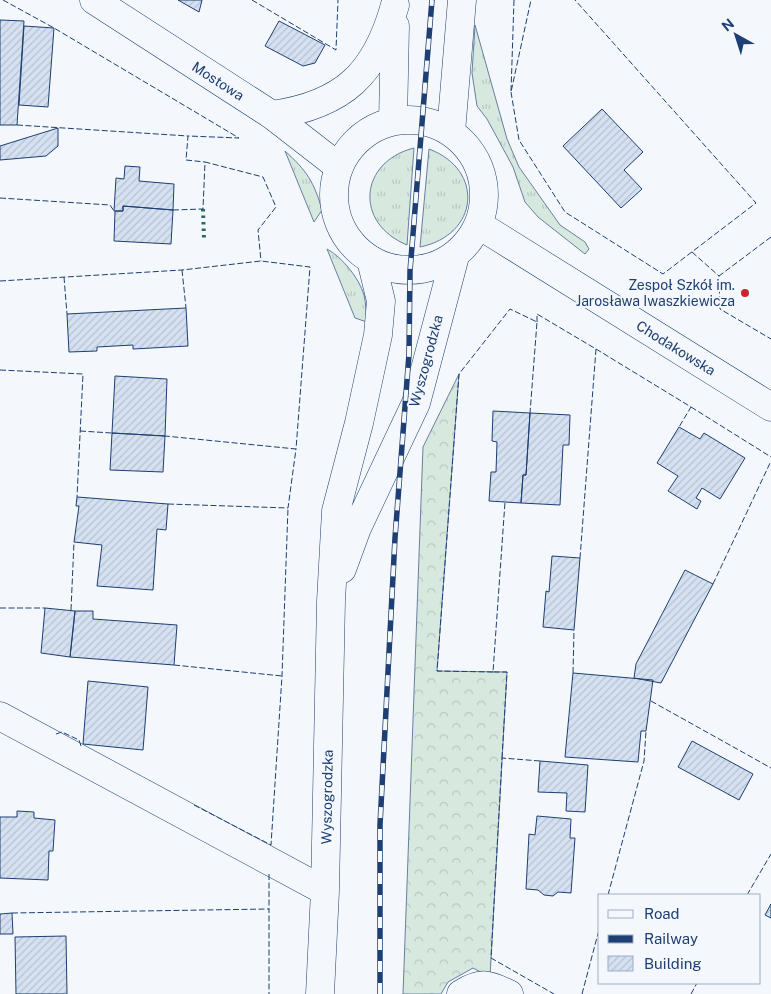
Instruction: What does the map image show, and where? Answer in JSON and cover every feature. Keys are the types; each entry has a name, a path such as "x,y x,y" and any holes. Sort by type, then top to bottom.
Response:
{"street":[{"name":"Mostowa","path":"94,0 272,115 339,167"},
{"path":"451,132 462,0"},
{"path":"272,115 301,111 329,100 353,82 373,60 387,34 395,2"},
{"path":"393,121 395,2"},
{"path":"423,120 451,132 467,146 478,163 485,183 485,205 479,225 469,242 455,256 434,267 410,271 390,268 371,260 350,241 342,229 335,209 334,188 339,167 354,143 379,126 393,121 423,120"},
{"name":"Chodakowska","path":"479,225 771,406"},
{"name":"Wyszogrodzka","path":"331,601 357,528 416,403 455,256"},
{"name":"Wyszogrodzka","path":"320,994 325,891 331,601 336,510 359,423 378,334 381,301 371,260"},
{"path":"0,716 325,891"},
{"path":"461,994 481,984 493,986 509,994"}],"green space":[{"path":"475,25 507,139 519,167 560,225 585,242 589,249 585,254 538,217 525,202 513,167 487,119 477,106 472,73"},
{"path":"414,148 407,245 390,235 378,223 371,208 370,194 374,179 382,166 396,155"},
{"path":"429,149 447,159 460,171 466,186 468,201 464,216 454,230 440,240 420,247"},
{"path":"285,151 304,171 316,192 322,210 314,222"},
{"path":"327,249 344,263 362,288 367,322 355,318"},
{"path":"459,374 437,671 507,672 490,977 473,968 448,982 441,994 403,994 423,447"}],"building":[{"path":"178,0 202,0 199,12"},
{"path":"0,20 24,21 17,125 0,125"},
{"path":"279,21 325,45 315,63 303,66 265,46"},
{"path":"24,26 54,28 48,107 19,105"},
{"path":"602,109 643,152 624,170 642,189 621,208 563,146"},
{"path":"58,128 58,146 46,156 0,160 0,146"},
{"path":"125,166 140,167 139,181 174,184 173,210 123,206 123,211 114,211 116,178 124,179"},
{"path":"123,206 173,210 171,244 114,241 115,211 123,211"},
{"path":"186,308 188,346 133,349 133,345 97,347 97,351 69,352 67,314"},
{"path":"115,376 167,379 165,436 112,433"},
{"path":"493,411 530,413 526,475 523,475 521,503 489,501 491,472 496,472 497,442 492,441"},
{"path":"530,413 570,415 569,445 563,445 560,505 521,503 523,475 526,475"},
{"path":"679,427 700,439 704,433 745,458 720,499 702,488 696,498 701,501 697,509 668,491 678,476 657,463"},
{"path":"112,433 165,436 163,472 110,470"},
{"path":"77,497 168,504 166,530 157,529 153,590 97,586 102,545 74,542 79,506 76,506"},
{"path":"552,556 580,558 574,630 543,627 546,591 549,592"},
{"path":"685,570 713,584 661,683 634,678 636,664"},
{"path":"45,608 75,611 70,657 41,653"},
{"path":"75,611 93,611 93,619 177,625 174,665 70,657"},
{"path":"573,673 653,680 646,731 641,731 638,762 565,757"},
{"path":"88,681 148,687 143,750 83,744"},
{"path":"692,741 753,774 739,800 678,767"},
{"path":"540,761 588,765 585,812 566,811 567,793 538,792"},
{"path":"17,811 34,812 34,818 55,820 53,851 49,851 48,880 0,878 0,817 17,817"},
{"path":"537,816 571,819 570,838 575,838 571,893 558,892 553,896 544,895 538,890 526,889 529,834 535,835"},
{"path":"771,904 771,918 765,915"},
{"path":"12,913 13,934 0,934 0,914"},
{"path":"66,936 67,994 16,994 15,937"}],"railway":[{"path":"380,994 380,825 395,538 409,354 410,271 432,0"}],"hedge":[{"path":"203,209 204,239"}],"fence":[{"path":"3,0 54,28 239,138 188,136"},
{"path":"252,0 336,50 338,0"},
{"path":"514,0 511,92 531,0"},
{"path":"511,92 519,140 565,212 663,274 756,203 575,0"},
{"path":"17,125 188,136 186,160 205,162"},
{"path":"173,210 203,209 205,162 263,177 276,207 258,230 261,261"},
{"path":"0,198 110,205 114,211"},
{"path":"771,237 719,276 720,309 771,339"},
{"path":"692,252 719,276"},
{"path":"0,281 182,270 261,261 310,267 296,449 165,436"},
{"path":"182,270 186,308"},
{"path":"64,277 67,314"},
{"path":"493,672 437,671 459,374 510,309 537,322 530,413"},
{"path":"537,322 537,314 596,349 580,558"},
{"path":"596,349 691,407 679,427"},
{"path":"0,370 83,374 77,497"},
{"path":"691,407 771,457"},
{"path":"80,431 112,433"},
{"path":"168,504 288,508 296,449"},
{"path":"713,584 771,461"},
{"path":"502,758 507,672 493,672 505,502"},
{"path":"194,805 271,845 282,676 288,508"},
{"path":"71,610 74,542"},
{"path":"0,608 45,608"},
{"path":"573,673 574,630"},
{"path":"174,665 282,676"},
{"path":"651,701 771,768"},
{"path":"608,894 644,761 646,731"},
{"path":"56,734 62,732 79,740 81,746"},
{"path":"540,761 502,758 491,958 554,994"},
{"path":"748,894 771,854"},
{"path":"269,874 269,909"},
{"path":"12,913 269,909 269,994"},
{"path":"582,994 598,934"},
{"path":"691,994 696,984"}],"place":[{"name":"Zespoł Szkół im. Jarosława Iwaszkiewicza","path":"745,293"}]}
